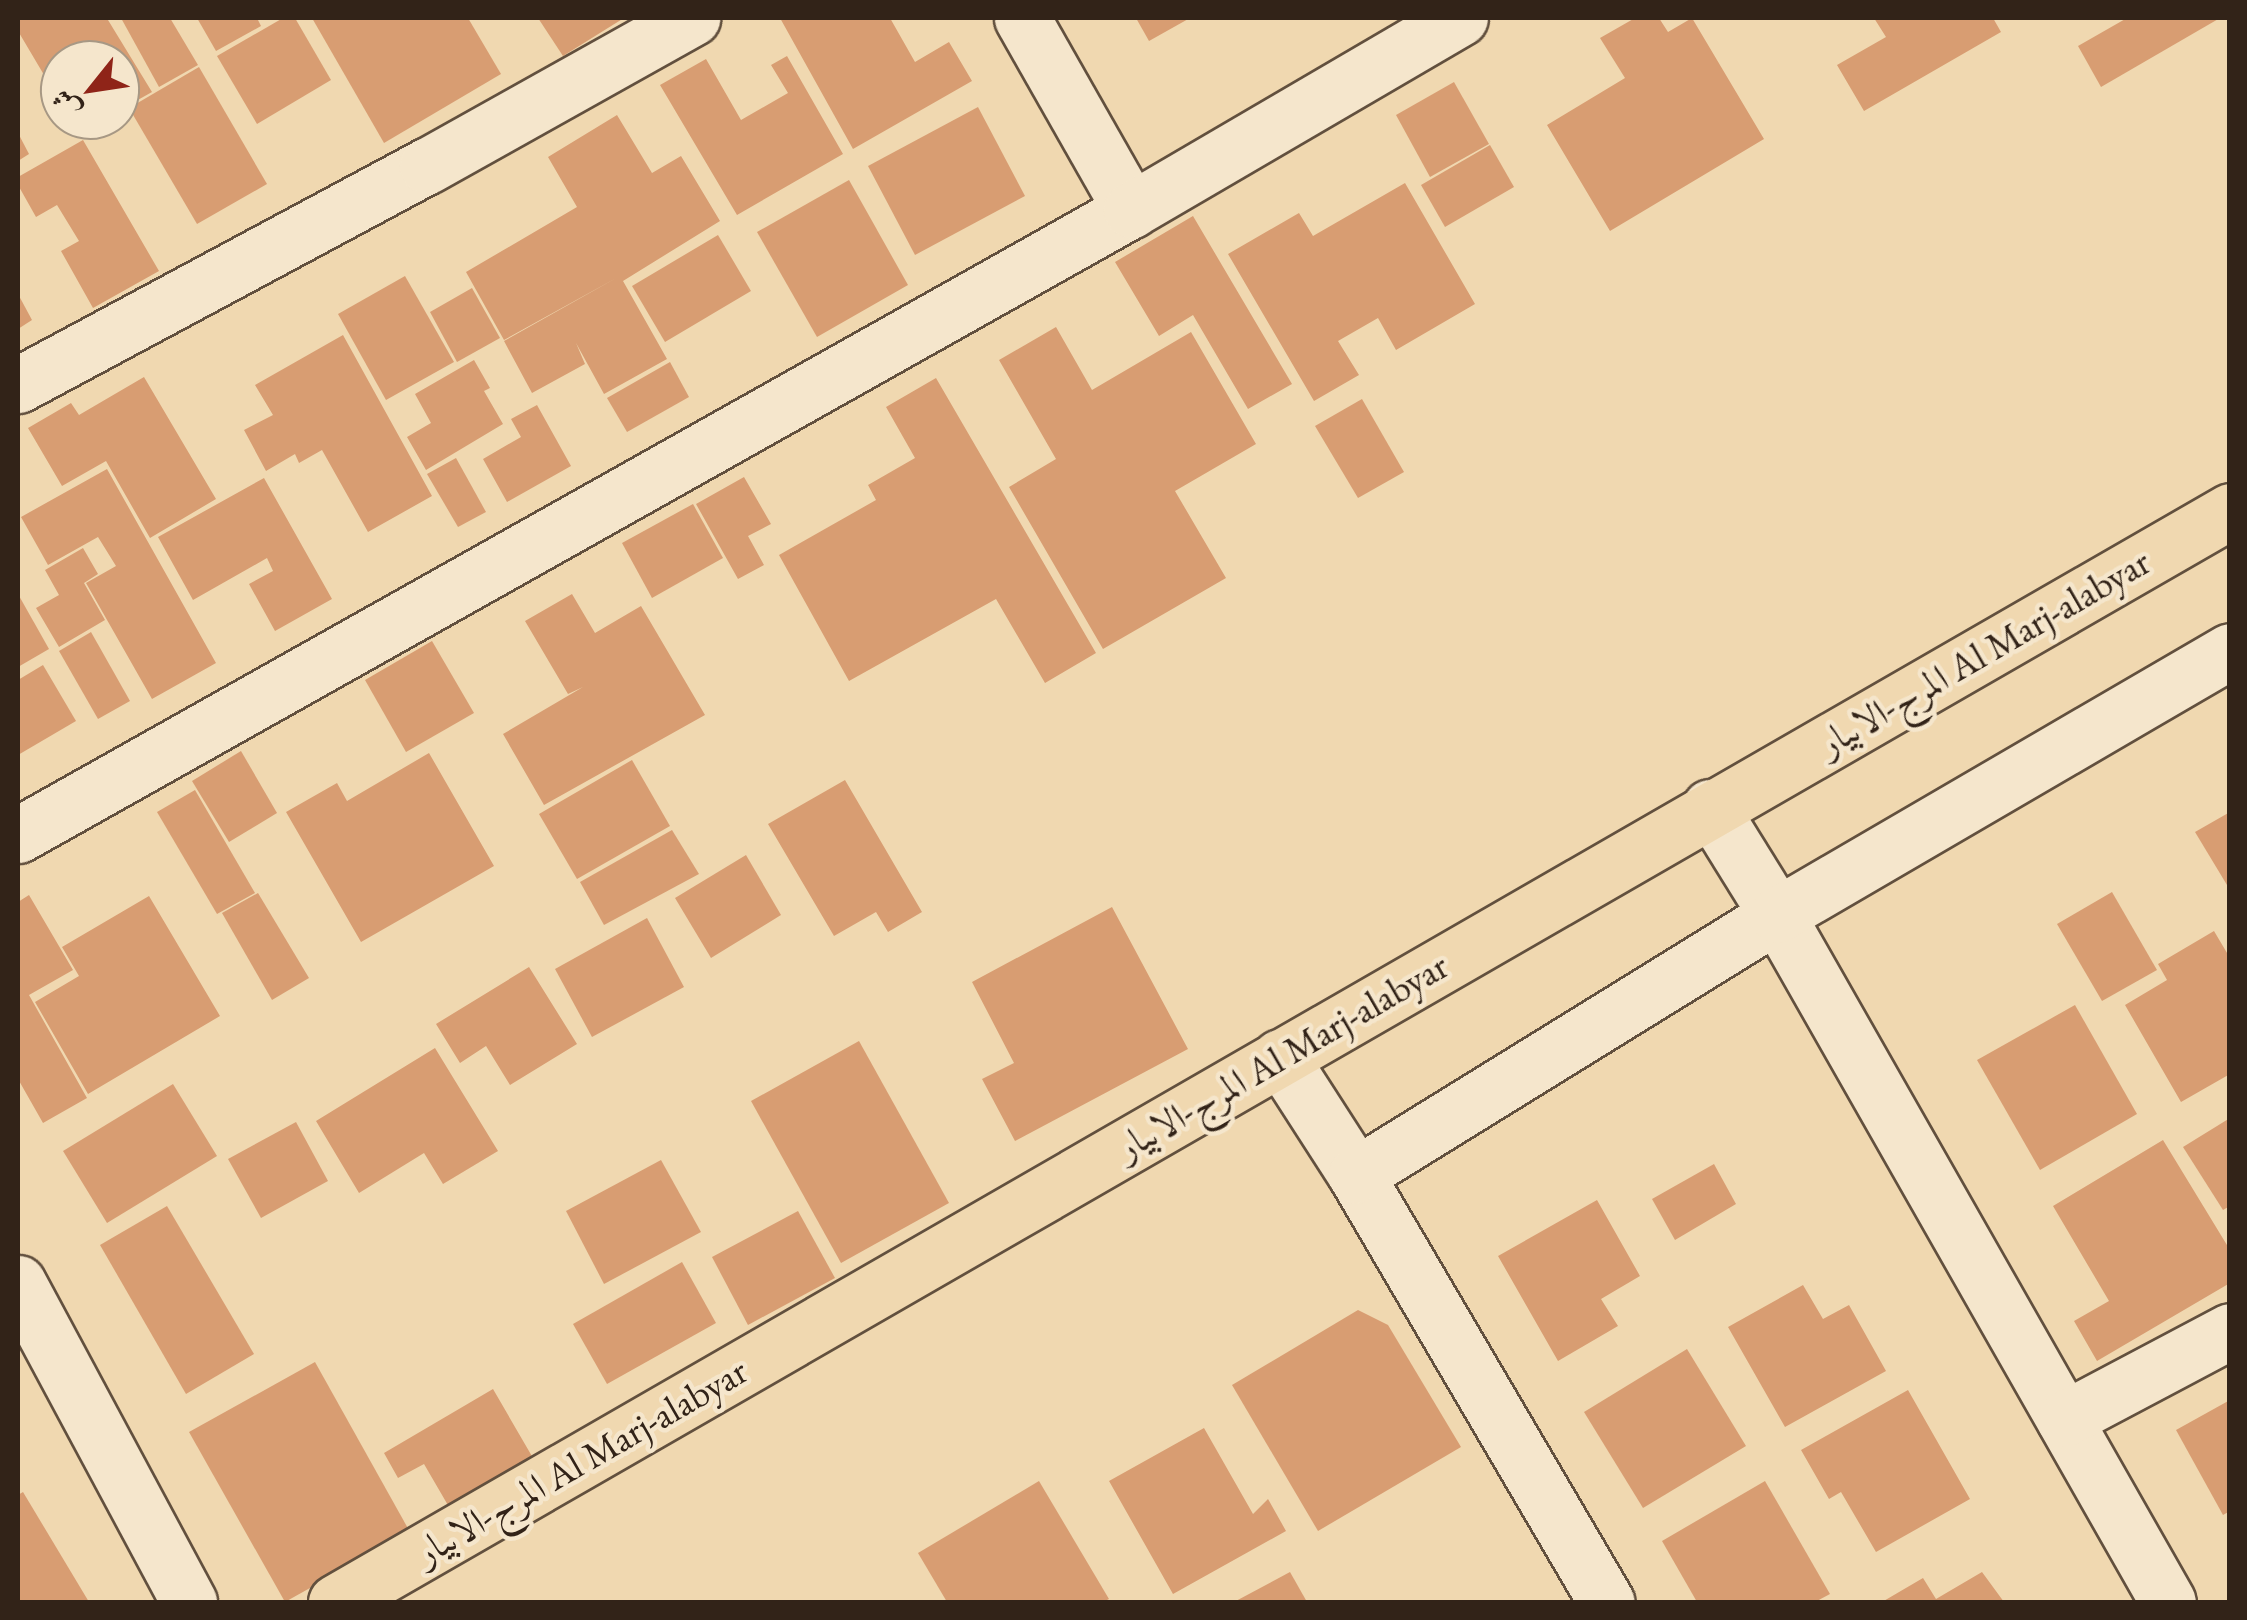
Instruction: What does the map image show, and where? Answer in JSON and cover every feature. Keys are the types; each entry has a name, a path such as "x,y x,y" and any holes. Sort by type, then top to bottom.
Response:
{"main road":[{"name":"المرج-الابيار Al Marj-alabyar","path":"336,1602 1710,807 2230,512"}],"street":[{"path":"18,384 426,166 692,18"},
{"path":"1022,18 1131,210"},
{"path":"18,835 1131,210 1460,18"},
{"path":"1356,1175 1778,914 2230,651"},
{"path":"1710,807 1778,914 2168,1602"},
{"path":"1280,1058 1356,1175 1608,1602"},
{"path":"18,1284 188,1602"},
{"path":"2064,1419 2230,1331"}],"building":[{"path":"18,18 113,18 108,20 120,40 40,40 40,68 18,31"},
{"path":"121,18 170,18 198,65 159,87 140,52 140,40 133,40"},
{"path":"197,18 257,18 261,26 216,51"},
{"path":"283,18 295,18 331,80 257,124 217,56"},
{"path":"312,18 468,18 501,74 384,143"},
{"path":"538,18 624,18 563,56"},
{"path":"780,18 890,18 915,62 949,42 972,81 853,149"},
{"path":"1136,18 1190,18 1149,41"},
{"path":"1635,18 1659,18 1668,32 1692,18 1764,139 1610,231 1547,125 1625,78 1600,38"},
{"path":"1874,18 1993,18 2001,32 1864,111 1837,65 1886,37"},
{"path":"2127,18 2220,18 2101,87 2078,46"},
{"path":"787,56 843,154 737,215 660,85 706,59 741,120 788,93 771,65"},
{"path":"199,67 267,184 197,224 140,127 140,102"},
{"path":"140,72 152,92 140,99"},
{"path":"1454,82 1489,144 1430,177 1396,115"},
{"path":"978,107 1025,196 915,255 868,166"},
{"path":"617,115 652,173 681,156 720,221 623,281 667,359 604,394 576,343 585,364 532,393 504,341 618,277 504,340 466,272 577,207 548,157"},
{"path":"18,133 29,154 18,161"},
{"path":"83,140 159,271 93,308 61,251 79,241 57,205 36,217 18,185 18,177"},
{"path":"1490,145 1514,187 1445,227 1421,185"},
{"path":"849,180 908,285 817,337 757,232"},
{"path":"1405,183 1475,304 1396,350 1378,318 1338,341 1359,375 1314,401 1228,254 1299,213 1313,236"},
{"path":"1193,216 1292,384 1248,409 1193,315 1159,336 1115,262"},
{"path":"718,235 751,291 665,342 632,286"},
{"path":"405,276 454,362 386,400 338,314"},
{"path":"472,288 500,338 457,362 430,312"},
{"path":"18,294 32,320 18,329"},
{"path":"1056,327 1092,390 1191,332 1256,444 1175,491 1226,578 1103,649 1009,487 1056,459 999,360"},
{"path":"343,335 432,496 368,532 322,450 299,463 295,454 266,471 244,430 273,415 255,385"},
{"path":"474,360 490,388 484,391 503,424 426,470 407,437 431,423 415,394"},
{"path":"670,362 689,397 627,432 607,398"},
{"path":"144,377 216,499 150,538 106,461 62,486 28,428 71,403 79,415"},
{"path":"936,378 1096,653 1045,683 996,599 849,681 779,555 876,500 868,485 915,458 886,407"},
{"path":"1362,399 1404,472 1358,498 1315,426"},
{"path":"537,405 571,466 507,502 483,459 521,437 511,419"},
{"path":"456,458 486,512 458,527 427,474"},
{"path":"107,469 216,663 152,699 86,583 116,566 98,537 48,565 21,517"},
{"path":"744,477 771,524 748,536 764,565 738,579 696,504"},
{"path":"264,478 332,599 275,631 249,584 273,571 267,558 193,600 158,537"},
{"path":"693,504 723,558 652,598 622,543"},
{"path":"83,548 98,574 84,583 105,620 59,647 36,608 59,595 45,570"},
{"path":"18,594 49,649 18,667"},
{"path":"572,594 595,633 641,606 705,715 544,805 503,734 583,687 568,694 525,621"},
{"path":"91,632 130,701 98,719 59,651"},
{"path":"432,641 474,713 406,752 365,680"},
{"path":"43,665 76,721 18,755 18,680"},
{"path":"241,751 277,813 229,842 192,781"},
{"path":"429,753 494,866 361,942 286,812 337,783 347,801"},
{"path":"632,760 670,826 577,879 539,814"},
{"path":"845,780 922,912 888,932 876,912 834,936 768,824"},
{"path":"195,790 255,893 217,914 157,812"},
{"path":"2230,812 2230,890 2195,832"},
{"path":"672,830 699,874 604,925 580,882"},
{"path":"746,855 781,915 711,958 675,898"},
{"path":"2112,892 2157,970 2102,1001 2057,924"},
{"path":"258,893 309,978 272,1000 222,913"},
{"path":"29,895 73,970 29,995 87,1098 43,1123 18,1079 18,902"},
{"path":"149,896 220,1016 88,1094 35,1002 79,976 62,947"},
{"path":"1112,907 1188,1049 1015,1141 982,1079 1014,1063 972,982"},
{"path":"647,918 684,987 592,1037 555,969"},
{"path":"2214,931 2230,958 2230,1074 2181,1102 2125,1005 2167,980 2158,964"},
{"path":"529,967 577,1044 510,1085 486,1046 460,1063 436,1024"},
{"path":"2075,1005 2137,1114 2040,1170 1977,1060"},
{"path":"859,1041 949,1203 841,1263 751,1101"},
{"path":"435,1048 498,1151 443,1184 424,1153 359,1193 316,1121"},
{"path":"173,1084 217,1156 107,1223 63,1151"},
{"path":"2230,1118 2230,1206 2223,1210 2183,1147"},
{"path":"296,1122 328,1181 261,1218 228,1159"},
{"path":"2163,1140 2230,1250 2230,1283 2097,1361 2074,1321 2109,1301 2053,1206"},
{"path":"661,1160 701,1232 604,1284 566,1211"},
{"path":"1714,1164 1736,1204 1675,1240 1652,1199"},
{"path":"1597,1200 1640,1276 1601,1299 1618,1326 1558,1361 1498,1256"},
{"path":"167,1206 254,1354 186,1394 100,1245"},
{"path":"798,1211 835,1278 748,1325 712,1257"},
{"path":"682,1262 716,1323 607,1384 573,1324"},
{"path":"1803,1285 1823,1319 1849,1305 1886,1371 1785,1427 1728,1327"},
{"path":"1358,1310 1388,1325 1461,1447 1318,1531 1232,1385"},
{"path":"1687,1349 1746,1446 1643,1508 1584,1412"},
{"path":"315,1362 410,1532 285,1602 189,1432"},
{"path":"493,1389 533,1458 449,1507 424,1464 398,1478 384,1453"},
{"path":"1908,1390 1970,1499 1876,1552 1841,1492 1829,1499 1801,1450"},
{"path":"2230,1400 2230,1511 2223,1515 2176,1430"},
{"path":"1204,1428 1253,1514 1268,1499 1286,1531 1173,1594 1109,1481"},
{"path":"1039,1481 1109,1599 947,1602 918,1553"},
{"path":"1765,1481 1830,1594 1815,1602 1697,1602 1662,1541"},
{"path":"23,1492 89,1602 18,1602 18,1495"},
{"path":"1290,1572 1307,1602 1234,1602"},
{"path":"1982,1572 2004,1602 1882,1602 1923,1578 1936,1599"}]}
